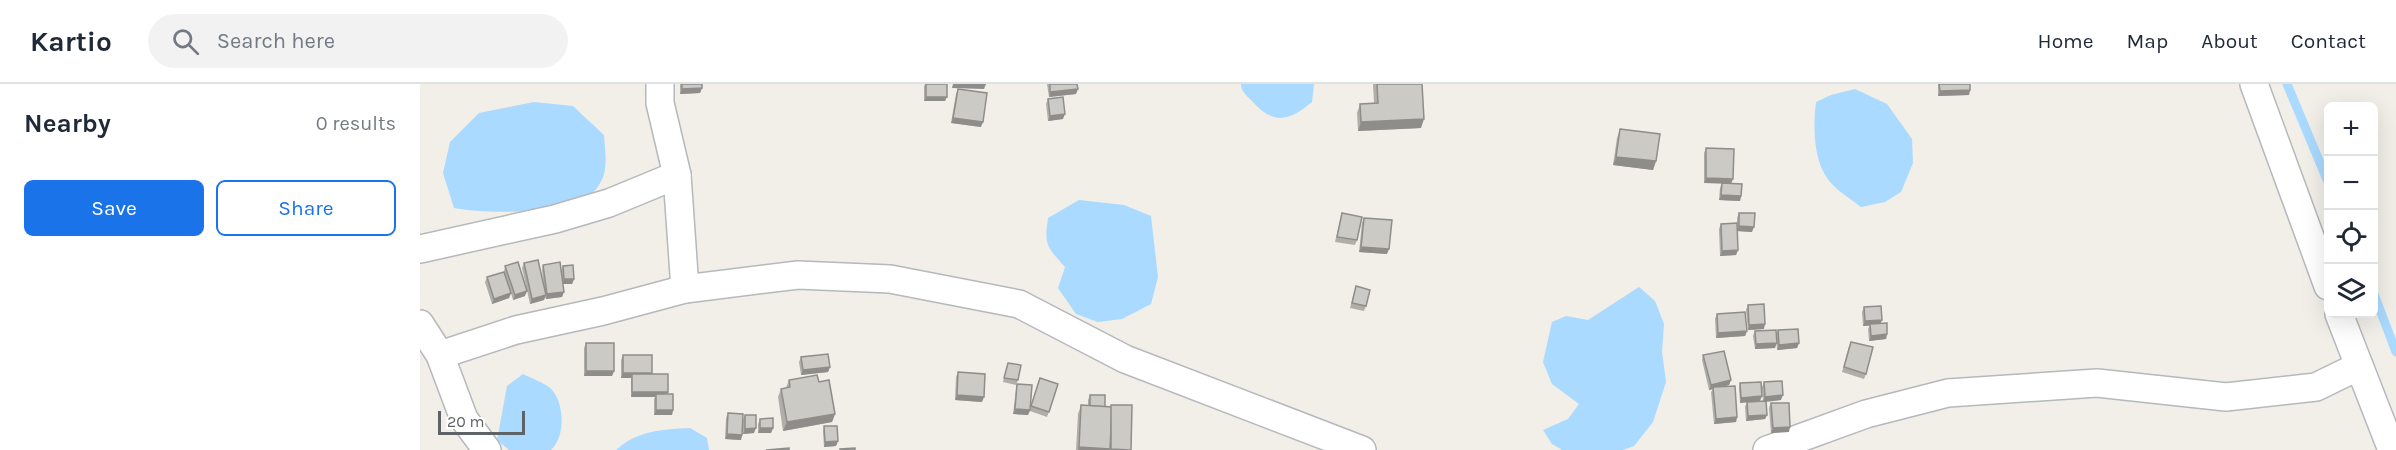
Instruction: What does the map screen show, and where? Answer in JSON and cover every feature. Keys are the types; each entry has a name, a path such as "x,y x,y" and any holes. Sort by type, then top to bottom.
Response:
{"street":[{"path":"660,84 660,103 677,176 685,289"},
{"path":"2254,84 2324,275"},
{"path":"420,249 555,219 609,203 677,176"},
{"path":"440,355 516,330 603,311 685,289 798,275 890,279 1019,304 1125,359 1362,450"},
{"path":"2341,318 2392,450"},
{"path":"420,324 440,355 464,419 487,450"},
{"path":"1767,450 1866,414 1948,393 2097,383 2226,397 2316,387 2359,366"}],"water":[{"path":"1241,84 1314,84 1312,102 1288,117 1274,117 1266,114 1247,96"},
{"path":"1855,89 1887,104 1912,139 1913,163 1901,192 1885,202 1861,207 1831,183 1825,175 1818,155 1815,134 1816,102 1831,95"},
{"path":"534,102 573,106 604,135 605,167 599,185 589,195 573,203 553,208 509,212 454,208 443,173 450,142 479,113"},
{"path":"1079,200 1124,205 1151,216 1158,277 1151,304 1122,319 1098,322 1076,314 1058,288 1065,267 1048,245 1046,234 1048,218"},
{"path":"1639,287 1655,301 1664,324 1662,352 1666,382 1653,422 1634,446 1623,450 1562,450 1552,444 1543,430 1568,419 1579,404 1552,384 1543,362 1552,322 1566,316 1588,320"},
{"path":"523,374 549,387 558,400 562,418 561,428 556,444 551,450 509,450 497,440 507,386"},
{"path":"690,428 707,438 709,450 616,450 641,435 660,430"}],"building":[{"path":"682,84 702,84 702,88 682,89"},
{"path":"926,84 947,84 947,97 926,97"},
{"path":"1050,84 1077,84 1078,89 1050,92"},
{"path":"1377,84 1422,84 1424,119 1361,122 1360,104 1378,103"},
{"path":"1939,84 1970,84 1970,90 1940,91"},
{"path":"958,89 987,93 983,122 953,118"},
{"path":"1063,97 1065,114 1050,116 1048,99"},
{"path":"1620,129 1660,134 1656,161 1616,157"},
{"path":"1706,148 1734,149 1733,179 1706,178"},
{"path":"1722,183 1742,184 1741,196 1721,195"},
{"path":"1342,213 1362,217 1357,240 1337,237"},
{"path":"1739,213 1755,213 1754,227 1739,226"},
{"path":"1364,218 1392,220 1389,249 1361,247"},
{"path":"1737,223 1738,250 1722,251 1721,224"},
{"path":"538,260 546,295 532,299 524,263"},
{"path":"518,262 527,291 515,295 505,266"},
{"path":"560,262 564,292 547,294 543,265"},
{"path":"573,265 574,279 564,279 563,266"},
{"path":"504,272 511,293 494,299 487,277"},
{"path":"1356,286 1370,290 1366,306 1352,303"},
{"path":"1764,304 1765,324 1749,325 1748,305"},
{"path":"1881,306 1882,320 1865,321 1864,307"},
{"path":"1745,312 1747,331 1718,333 1717,314"},
{"path":"1887,323 1887,334 1871,336 1870,324"},
{"path":"1798,329 1799,343 1779,345 1778,330"},
{"path":"1776,330 1777,343 1756,344 1755,331"},
{"path":"1851,342 1873,347 1866,374 1844,367"},
{"path":"586,343 614,343 614,371 586,371"},
{"path":"1724,351 1731,380 1711,385 1703,355"},
{"path":"828,354 830,367 803,370 801,357"},
{"path":"623,355 652,355 652,373 623,373"},
{"path":"1008,363 1021,365 1018,380 1004,378"},
{"path":"958,372 985,374 984,397 957,395"},
{"path":"632,374 668,374 668,392 632,392"},
{"path":"817,375 819,382 829,380 835,414 787,422 781,389 790,387 789,380"},
{"path":"1040,378 1058,384 1049,412 1031,406"},
{"path":"1782,381 1783,395 1765,397 1764,382"},
{"path":"1761,382 1762,396 1741,398 1740,383"},
{"path":"1017,384 1032,385 1030,410 1015,409"},
{"path":"1735,386 1737,417 1716,419 1713,387"},
{"path":"656,394 673,394 673,410 656,410"},
{"path":"1090,395 1105,395 1105,407 1090,406"},
{"path":"1766,401 1767,415 1748,416 1747,402"},
{"path":"1771,403 1789,403 1790,427 1773,428"},
{"path":"1081,405 1112,407 1110,449 1079,447"},
{"path":"1111,405 1132,405 1131,450 1111,449"},
{"path":"728,413 743,414 742,435 727,434"},
{"path":"745,415 756,415 756,428 745,429"},
{"path":"773,418 773,428 760,428 760,419"},
{"path":"824,426 837,426 838,441 825,442"},
{"path":"789,448 789,450 766,450"}],"waterway":[{"path":"2287,84 2324,172"},
{"path":"2378,305 2396,352"}]}
